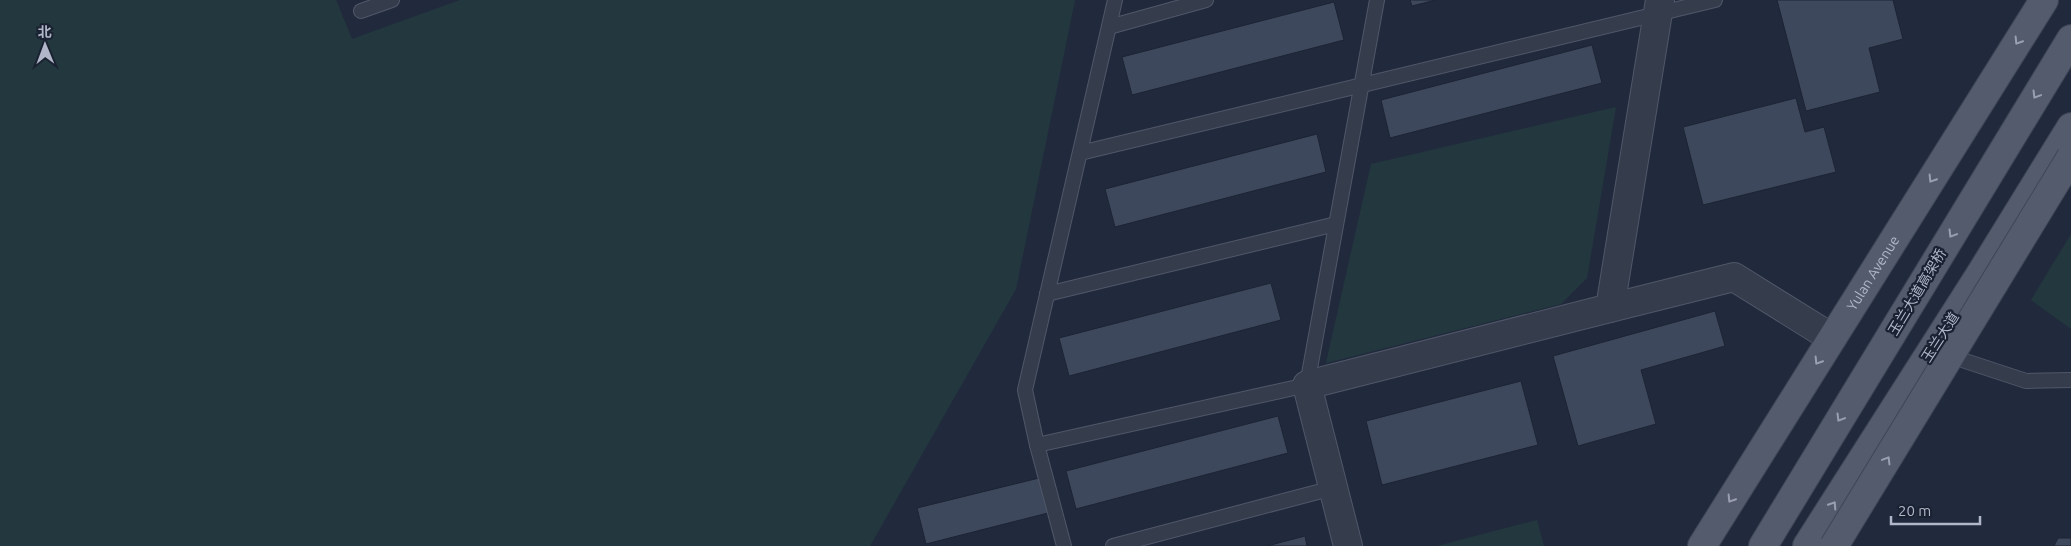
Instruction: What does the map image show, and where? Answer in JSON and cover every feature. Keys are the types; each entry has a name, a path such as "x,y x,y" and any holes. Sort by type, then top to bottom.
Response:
{"main road":[{"name":"Yulan Avenue","path":"1702,546 2044,0"},
{"name":"玉兰大道高架桥","path":"1762,546 2071,39"},
{"name":"玉兰大道","path":"1807,546 2071,127"},
{"path":"1834,546 2071,158"}],"street":[{"path":"1610,308 1658,7"},
{"path":"1348,546 1307,385 1734,276 1832,338"}],"lane":[{"path":"361,11 392,0"},
{"path":"1064,546 1037,445 1025,390 1115,0"},
{"path":"1109,28 1206,0"},
{"path":"1037,445 1307,385 1377,0"},
{"path":"1080,153 1361,85 1658,7 1715,0"},
{"path":"1047,294 1336,224"},
{"path":"1932,350 2026,381 2071,380"},
{"path":"1112,546 1333,488"}],"green space":[{"path":"0,0 336,0 352,39 460,0 1075,0 1016,289 870,546 0,546"},
{"path":"1616,107 1587,278 1561,304 1326,363 1371,164"},
{"path":"2071,234 2071,329 2031,300"},
{"path":"1537,520 1544,546 1437,546"}],"building":[{"path":"1410,0 1436,0 1412,6"},
{"path":"1777,0 1893,0 1903,39 1869,48 1880,92 1806,111"},
{"path":"1334,2 1344,40 1132,95 1122,57"},
{"path":"1592,45 1602,83 1390,138 1381,100"},
{"path":"1796,98 1805,132 1824,127 1836,172 1703,205 1683,127"},
{"path":"1317,134 1326,172 1115,227 1105,189"},
{"path":"1271,283 1281,320 1069,376 1059,338"},
{"path":"1715,311 1725,346 1641,370 1656,424 1578,446 1553,356"},
{"path":"1521,381 1538,445 1382,485 1366,421"},
{"path":"1278,416 1288,453 1076,509 1066,471"},
{"path":"1039,478 1048,513 926,544 917,508"},
{"path":"1305,536 1307,546 1267,546"},
{"path":"2058,538 2071,538 2071,546 2054,546"}]}
